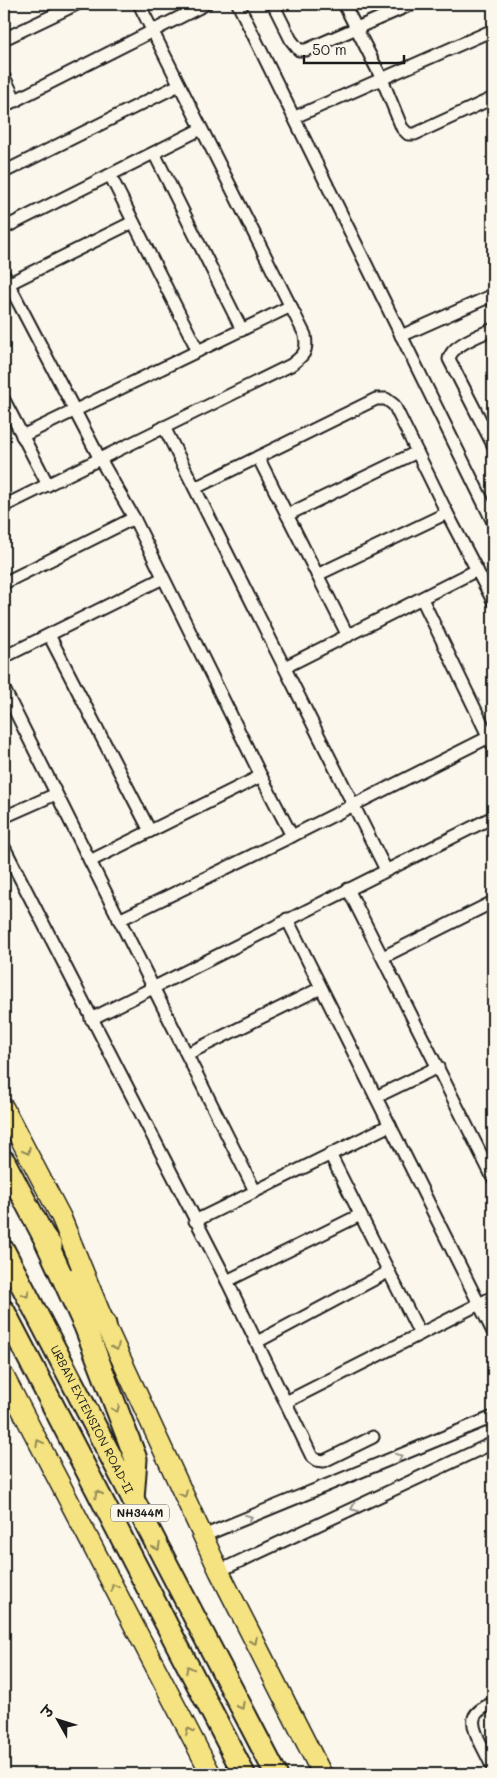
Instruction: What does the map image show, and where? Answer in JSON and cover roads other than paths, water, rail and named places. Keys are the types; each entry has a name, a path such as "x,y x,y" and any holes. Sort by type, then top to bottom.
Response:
{"highway":[{"path":"4,1161 43,1235 84,1326 136,1459 133,1501"},
{"path":"43,1235 105,1324"},
{"name":"URBAN EXTENSION ROAD-II","path":"4,1251 276,1774"},
{"name":"NH344M","path":"4,1311 244,1774"}],"main road":[{"path":"4,1108 61,1216 105,1324 219,1571 322,1774"},
{"path":"4,1376 212,1774"}],"street":[{"path":"4,39 77,4"},
{"path":"4,506 291,365 304,355 307,346 305,335 291,306 139,4"},
{"path":"4,106 206,4"},
{"path":"238,4 401,336 492,516"},
{"path":"273,4 291,40 299,50 306,50 412,4"},
{"path":"344,4 382,79 402,128 408,134 415,134 493,98"},
{"path":"295,117 493,30"},
{"path":"4,78 16,101"},
{"path":"4,172 179,85"},
{"path":"4,228 201,130"},
{"path":"154,153 242,330"},
{"path":"110,175 198,351"},
{"path":"133,222 6,280 100,459 134,518 292,836"},
{"path":"401,336 493,295"},
{"path":"22,436 291,306"},
{"path":"493,329 455,348 450,354 449,359 493,446"},
{"path":"195,488 376,399 386,399 394,405 493,601"},
{"path":"4,400 48,485"},
{"path":"164,427 386,870"},
{"path":"287,515 418,452"},
{"path":"258,457 348,636"},
{"path":"317,575 447,513"},
{"path":"4,583 134,518"},
{"path":"285,667 477,570"},
{"path":"4,657 163,578"},
{"path":"119,920 492,739 422,599"},
{"path":"49,635 150,832"},
{"path":"4,689 255,1191"},
{"path":"90,861 261,776"},
{"path":"4,817 56,794"},
{"path":"91,1019 493,817"},
{"path":"4,847 227,1281 312,1457 316,1460 324,1461 374,1437"},
{"path":"348,889 493,1178"},
{"path":"383,957 493,902"},
{"path":"287,919 493,1332"},
{"path":"186,1054 322,988"},
{"path":"376,1098 438,1067"},
{"path":"195,1221 390,1125"},
{"path":"330,1154 420,1334"},
{"path":"227,1281 360,1215"},
{"path":"257,1342 388,1272"},
{"path":"286,1402 493,1297"},
{"path":"204,1536 493,1417"},
{"path":"219,1571 493,1443"},
{"path":"493,1703 477,1712 473,1719 473,1728 493,1769"}]}
